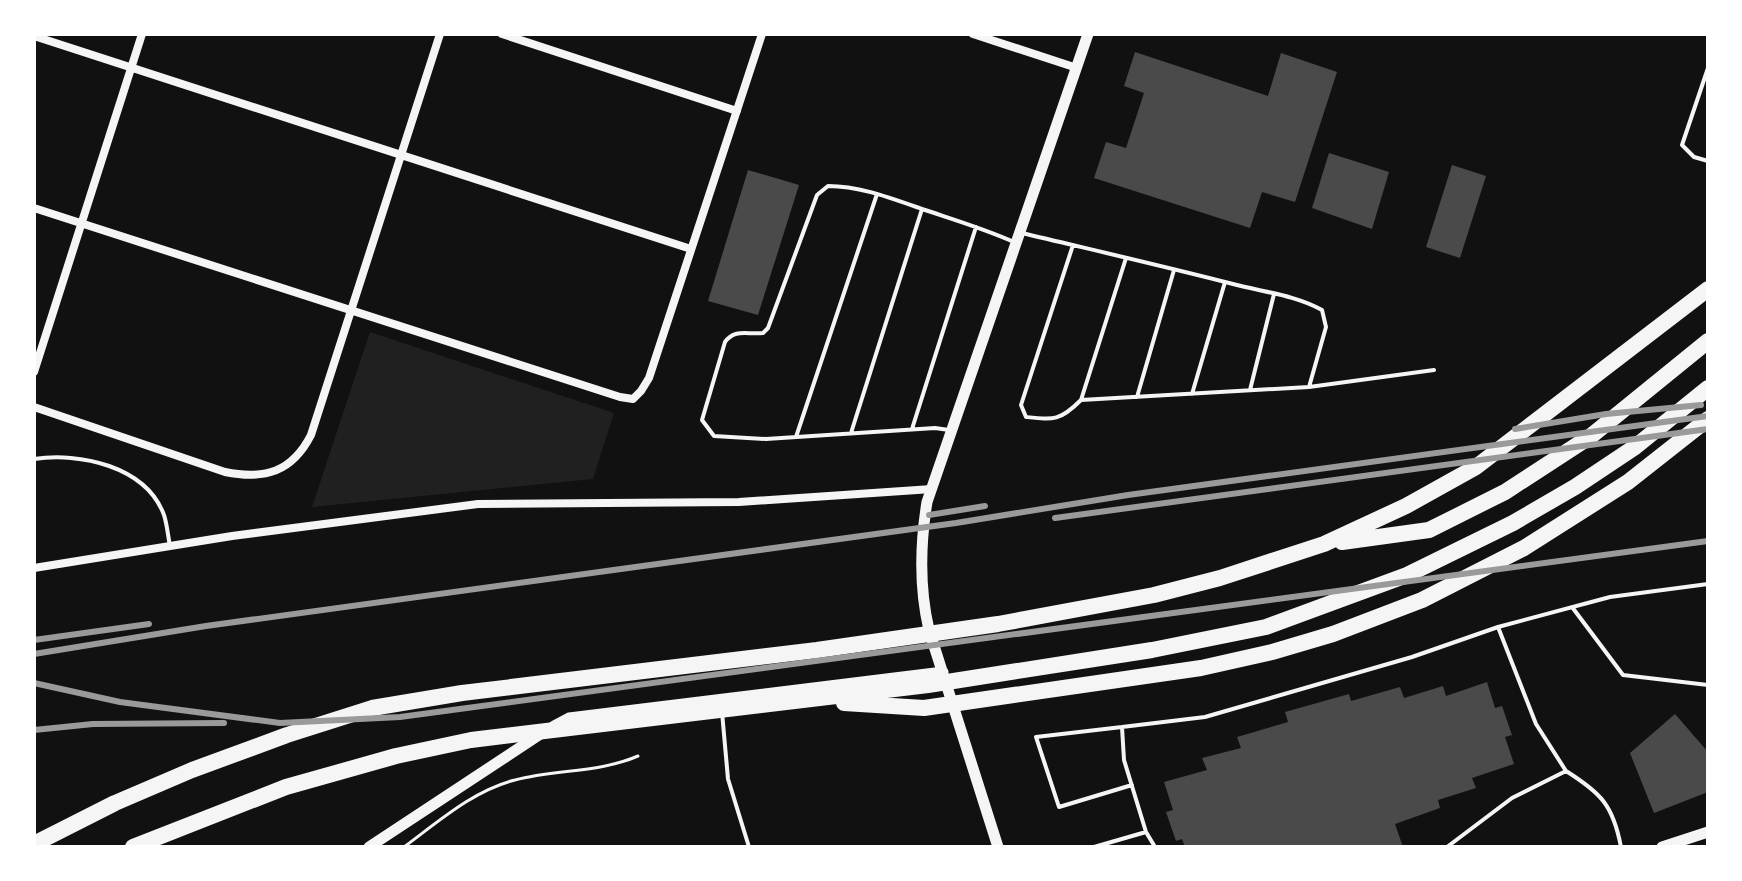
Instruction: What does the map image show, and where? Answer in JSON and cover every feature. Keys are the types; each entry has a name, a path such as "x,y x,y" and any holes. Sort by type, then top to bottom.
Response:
{"highway":[{"path":"34,844 115,803 192,770 372,708 462,693 817,650 998,624 1154,595 1220,578 1324,544 1406,506 1476,467 1708,289"},
{"path":"1324,544 1429,530 1505,492 1591,436 1708,341"},
{"path":"133,847 286,787 396,756 507,735 928,685 1152,650 1266,627 1407,575 1513,523 1614,461 1708,388"},
{"path":"803,701 924,708 1201,668 1333,634 1422,600 1524,548 1628,482 1708,419"}],"street":[{"path":"34,372 142,34"},
{"path":"34,407 225,472 243,475 272,472 293,462 311,435 440,34"},
{"path":"502,34 737,111"},
{"path":"34,208 633,399 649,378 762,34"},
{"path":"973,34 1077,68"},
{"path":"998,847 925,611 920,544 927,502 1088,34"},
{"path":"34,36 691,249"},
{"path":"34,568 478,504 739,502 932,489"},
{"path":"373,846 493,763 569,718 943,672"},
{"path":"1662,847 1708,832"}],"lane":[{"path":"1708,68 1682,145 1694,157 1708,161"},
{"path":"952,431 935,428 766,439 714,436 706,428 702,420 725,342 730,335 763,333 768,328 817,195 828,186 849,186 1018,238 1073,245 1306,301 1322,310 1326,327 1309,387"},
{"path":"796,437 877,194"},
{"path":"851,433 922,209"},
{"path":"912,429 976,227"},
{"path":"1073,245 1021,405 1026,417 1055,420 1081,400 1126,258"},
{"path":"1137,397 1174,270"},
{"path":"1192,394 1225,282"},
{"path":"1250,390 1274,294"},
{"path":"1081,400 1309,387 1434,370"},
{"path":"34,459 75,456 132,476 153,496 164,515 170,546"},
{"path":"1132,785 1059,807 1036,737 1205,717 1572,607 1610,597 1708,584"},
{"path":"1572,607 1623,675 1708,685"},
{"path":"1498,627 1536,724 1566,771 1598,791 1617,827 1621,847"},
{"path":"721,698 728,779 749,847"},
{"path":"1122,727 1124,760 1146,832 1155,847"},
{"path":"1447,847 1512,798 1566,771"},
{"path":"1094,847 1146,832"}],"path":[{"path":"404,847 464,805 505,782 620,764 638,756"}],"shaded area":[{"path":"370,332 614,413 593,479 312,507"}],"building":[{"path":"1135,52 1268,96 1281,53 1337,72 1295,202 1262,192 1250,228 1094,178 1106,142 1126,148 1144,93 1124,86"},
{"path":"1329,153 1389,172 1372,229 1312,208"},
{"path":"1452,165 1486,176 1460,258 1426,247"},
{"path":"748,170 799,185 758,315 708,301"},
{"path":"1487,682 1495,708 1502,706 1512,735 1505,737 1514,764 1472,778 1476,788 1438,800 1440,808 1395,824 1403,847 1185,847 1182,839 1176,841 1166,812 1173,810 1164,782 1207,770 1202,758 1241,748 1237,737 1288,722 1285,712 1349,694 1351,701 1400,687 1404,698 1443,686 1446,696"},
{"path":"1675,714 1708,752 1708,792 1654,813 1630,753"}],"railway":[{"path":"1515,429 1606,414 1701,405"},
{"path":"34,654 206,626 1708,416"},
{"path":"1055,518 1708,429"},
{"path":"929,515 985,506"},
{"path":"34,683 120,702 280,723 400,717 1708,541"},
{"path":"34,640 149,624"},
{"path":"34,730 93,724 224,723"}]}
